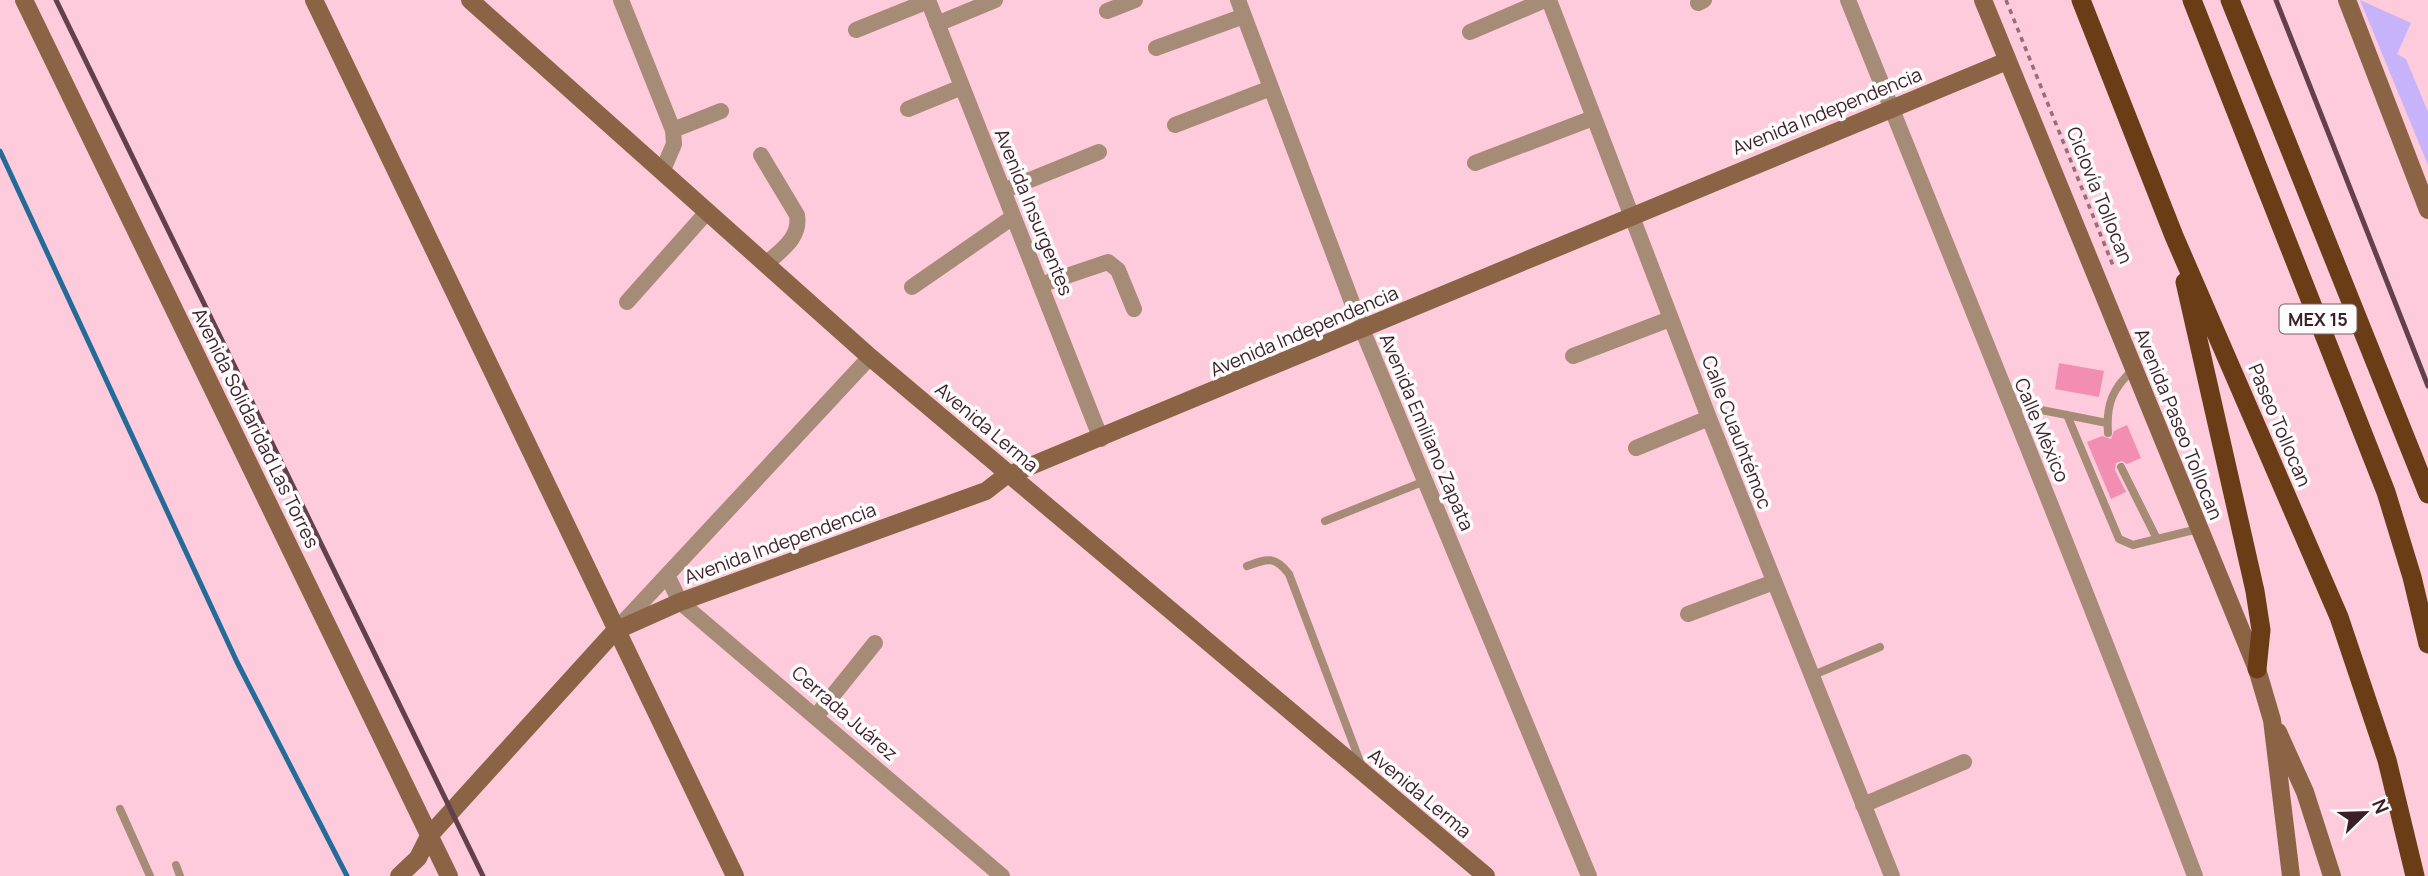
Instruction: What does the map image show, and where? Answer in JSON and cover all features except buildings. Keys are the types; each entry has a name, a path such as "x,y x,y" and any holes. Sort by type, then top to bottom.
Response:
{"highway":[{"name":"Paseo Tollocan","path":"2081,0 2174,236 2339,617 2387,760 2415,876"},
{"name":"MEX 15","path":"2192,0 2386,492 2412,577 2428,644"},
{"path":"2230,0 2428,494"},
{"path":"2174,236 2255,591 2261,630 2257,669"}],"main road":[{"name":"Avenida Solidaridad Las Torres","path":"24,0 449,876"},
{"path":"314,0 735,876"},
{"name":"Avenida Lerma","path":"470,0 766,264 863,365 1008,476 1486,876"},
{"name":"Avenida Paseo Tollocan","path":"1983,0 2257,669 2272,719 2291,876"},
{"path":"2347,0 2428,210"},
{"name":"Avenida Independencia","path":"399,876 418,859 429,836 615,631 680,602 986,491 1008,476 1630,215 2007,61"},
{"path":"2272,719 2305,792 2332,876"}],"street":[{"path":"621,0 673,131 674,144 662,172"},
{"path":"937,24 995,0"},
{"path":"1107,11 1135,0"},
{"name":"Avenida Emiliano Zapata","path":"1238,0 1362,329 1589,876"},
{"path":"1470,32 1547,0"},
{"name":"Calle Cuauhtémoc","path":"1547,0 1709,418 1892,876"},
{"name":"Calle México","path":"1849,0 2008,404 2083,581 2195,876"},
{"path":"856,30 928,1"},
{"name":"Avenida Insurgentes","path":"928,1 1101,439"},
{"path":"1156,48 1244,16"},
{"path":"908,109 962,87"},
{"path":"1175,125 1271,88"},
{"path":"673,131 720,111"},
{"path":"1475,163 1593,118"},
{"path":"1003,191 1100,152"},
{"path":"761,155 797,215 799,226 795,236 766,264"},
{"path":"627,302 707,212"},
{"path":"912,287 1013,217"},
{"path":"1040,285 1104,262 1112,263 1134,309"},
{"path":"1573,356 1670,318"},
{"name":"Avenida Independencia","path":"615,631 863,365"},
{"path":"1636,448 1709,418"},
{"name":"Cerrada Juárez","path":"668,577 680,602 817,715 1002,876"},
{"path":"1688,614 1774,582"},
{"path":"817,715 875,643"},
{"path":"1863,805 1964,762"}],"lane":[{"path":"2108,433 2115,388 2134,369"},
{"path":"2008,404 2108,423"},
{"path":"2067,415 2119,539 2133,545 2198,529"},
{"path":"2121,467 2157,539"},
{"path":"1325,521 1425,481"},
{"path":"1247,566 1269,558 1279,561 1289,574 1365,773"},
{"path":"1811,676 1880,647"},
{"path":"120,809 150,876"},
{"path":"176,865 180,876"}],"path":[{"name":"Ciclovía Tollocan","path":"2006,0 2116,272"}],"shaded area":[{"path":"2360,0 2411,23 2397,54 2406,59 2428,112 2428,165"}],"waterway":[{"path":"0,151 237,662 347,876"}],"railway":[{"path":"56,0 483,876"},
{"path":"2276,0 2428,386"}]}
